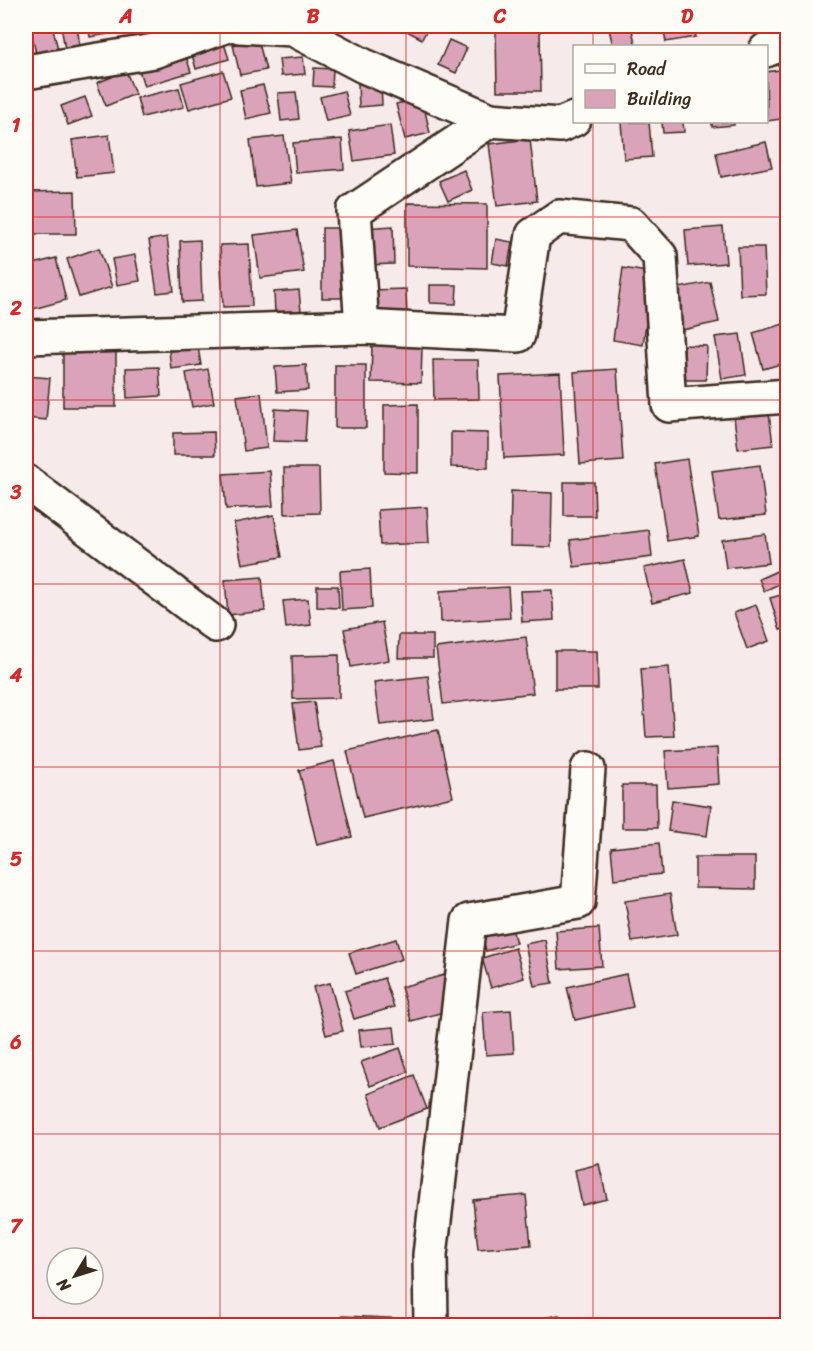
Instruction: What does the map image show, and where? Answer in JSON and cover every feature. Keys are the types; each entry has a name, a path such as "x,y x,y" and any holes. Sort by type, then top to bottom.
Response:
{"street":[{"path":"26,72 154,51 225,26"},
{"path":"239,26 293,28 364,66 490,120 560,125 573,119"},
{"path":"768,49 788,41"},
{"path":"362,327 354,211 490,120"},
{"path":"26,337 362,327 518,335 533,235 559,218 631,224 660,256 669,405 788,396"},
{"path":"26,483 216,625"},
{"path":"431,1326 430,1255 469,921 578,902 588,769"}],"building":[{"path":"30,26 52,26 58,49 36,54"},
{"path":"61,26 77,26 80,47 65,49"},
{"path":"88,26 140,26 140,29 90,37"},
{"path":"343,26 382,26 382,29 343,29"},
{"path":"405,26 429,26 422,39 403,29"},
{"path":"631,26 636,45 613,45 609,29"},
{"path":"663,26 694,26 696,37 666,42"},
{"path":"540,30 541,91 497,91 496,31"},
{"path":"222,37 229,59 196,69 190,47"},
{"path":"258,39 266,70 240,75 233,45"},
{"path":"449,40 467,48 456,73 438,65"},
{"path":"185,53 191,72 144,86 138,67"},
{"path":"303,57 305,74 281,76 279,59"},
{"path":"314,68 333,69 332,87 313,86"},
{"path":"786,69 788,118 768,121 768,72"},
{"path":"126,71 135,94 106,106 97,83"},
{"path":"223,71 231,97 189,109 181,83"},
{"path":"381,82 382,105 359,107 358,83"},
{"path":"263,85 271,113 246,119 240,90"},
{"path":"179,88 184,107 142,117 137,98"},
{"path":"344,91 350,116 326,121 320,97"},
{"path":"296,92 299,119 281,121 278,93"},
{"path":"85,97 92,116 68,125 61,106"},
{"path":"422,98 430,133 405,139 396,104"},
{"path":"621,123 649,123 652,157 624,159"},
{"path":"662,123 683,123 684,132 663,133"},
{"path":"712,123 734,123 734,125 712,127"},
{"path":"390,125 394,155 354,161 349,131"},
{"path":"109,135 114,173 77,177 72,140"},
{"path":"284,136 291,183 256,187 250,140"},
{"path":"342,139 344,169 296,173 293,143"},
{"path":"530,139 537,201 497,206 489,144"},
{"path":"766,142 772,167 721,177 716,153"},
{"path":"464,170 472,190 448,201 439,181"},
{"path":"75,191 76,234 26,234 26,192"},
{"path":"407,203 487,204 487,268 407,266"},
{"path":"393,226 394,264 366,265 364,228"},
{"path":"723,227 726,263 688,266 685,230"},
{"path":"322,228 350,228 350,298 322,298"},
{"path":"297,230 304,272 260,278 254,235"},
{"path":"167,237 174,291 157,293 149,240"},
{"path":"788,238 788,299 781,299"},
{"path":"496,239 512,242 508,266 492,263"},
{"path":"200,240 202,301 182,302 180,241"},
{"path":"249,244 252,306 223,307 220,245"},
{"path":"738,247 764,247 766,294 740,295"},
{"path":"99,248 112,287 79,297 67,259"},
{"path":"135,255 140,281 117,285 112,259"},
{"path":"56,258 66,300 26,311 26,266"},
{"path":"623,268 653,273 643,345 613,340"},
{"path":"710,282 719,322 682,330 673,289"},
{"path":"430,285 457,285 456,304 430,303"},
{"path":"406,289 407,318 372,319 370,290"},
{"path":"299,290 301,312 275,313 274,292"},
{"path":"787,323 788,362 763,369 753,333"},
{"path":"740,334 746,375 722,379 715,337"},
{"path":"63,338 116,339 116,407 63,407"},
{"path":"372,345 422,347 421,383 371,382"},
{"path":"684,345 707,346 706,380 683,380"},
{"path":"198,347 201,365 171,369 169,351"},
{"path":"433,360 478,360 479,399 434,400"},
{"path":"306,365 308,390 277,392 275,367"},
{"path":"335,365 366,365 366,428 335,428"},
{"path":"159,367 161,396 127,398 126,368"},
{"path":"208,369 214,403 192,407 186,373"},
{"path":"617,369 623,461 580,464 574,372"},
{"path":"560,373 564,455 504,458 500,376"},
{"path":"26,376 50,378 46,420 26,418"},
{"path":"261,393 267,448 244,451 237,396"},
{"path":"418,404 418,473 384,472 384,405"},
{"path":"275,409 307,411 305,442 273,441"},
{"path":"769,413 773,445 738,449 734,417"},
{"path":"214,432 215,455 173,455 173,433"},
{"path":"451,432 488,433 488,468 451,467"},
{"path":"687,459 699,536 667,541 655,464"},
{"path":"760,465 766,515 719,520 712,471"},
{"path":"284,468 319,468 320,513 285,514"},
{"path":"270,471 273,506 226,509 223,474"},
{"path":"564,482 594,482 595,516 564,516"},
{"path":"511,491 552,493 551,547 510,546"},
{"path":"427,507 429,543 380,545 378,510"},
{"path":"274,515 282,557 242,564 234,523"},
{"path":"649,530 652,557 574,567 570,540"},
{"path":"765,534 769,563 726,568 722,540"},
{"path":"685,559 693,593 652,603 644,568"},
{"path":"788,566 788,580 764,591 759,579"},
{"path":"370,569 372,608 342,610 340,571"},
{"path":"262,577 265,611 228,615 225,580"},
{"path":"317,586 338,586 339,608 317,607"},
{"path":"508,587 510,618 441,622 440,591"},
{"path":"552,590 554,620 522,622 520,591"},
{"path":"788,593 788,628 780,630 770,598"},
{"path":"308,599 311,625 286,628 283,601"},
{"path":"756,605 769,641 747,649 734,613"},
{"path":"382,622 389,660 351,667 344,629"},
{"path":"399,635 433,635 433,658 398,658"},
{"path":"526,637 533,693 443,704 436,648"},
{"path":"555,651 597,651 598,689 555,689"},
{"path":"339,655 339,698 293,699 292,656"},
{"path":"669,667 674,736 646,737 641,669"},
{"path":"428,676 434,719 380,725 374,682"},
{"path":"314,702 321,747 299,750 293,704"},
{"path":"438,730 453,797 363,818 347,751"},
{"path":"717,748 719,784 668,788 665,751"},
{"path":"334,761 352,837 317,845 299,770"},
{"path":"622,785 656,785 657,828 622,828"},
{"path":"672,800 711,806 707,836 668,831"},
{"path":"659,843 662,874 614,879 611,848"},
{"path":"695,857 755,857 755,889 695,888"},
{"path":"670,894 677,935 632,942 625,901"},
{"path":"510,922 516,943 486,951 481,930"},
{"path":"599,928 602,966 559,969 556,931"},
{"path":"396,939 402,959 356,974 349,953"},
{"path":"545,940 553,983 534,986 525,944"},
{"path":"515,948 524,978 491,988 482,958"},
{"path":"448,974 458,1008 411,1021 401,987"},
{"path":"626,974 633,1007 575,1020 567,987"},
{"path":"384,978 394,1007 354,1019 345,991"},
{"path":"330,983 343,1031 326,1035 313,987"},
{"path":"511,1010 514,1053 486,1055 483,1012"},
{"path":"394,1027 396,1044 361,1047 359,1030"},
{"path":"400,1048 408,1072 370,1086 361,1062"},
{"path":"414,1075 427,1109 380,1127 368,1094"},
{"path":"599,1164 607,1199 582,1205 575,1170"},
{"path":"526,1195 531,1245 478,1249 473,1200"},
{"path":"559,1315 561,1326 504,1326"},
{"path":"342,1316 410,1319 410,1326 342,1326"}]}
